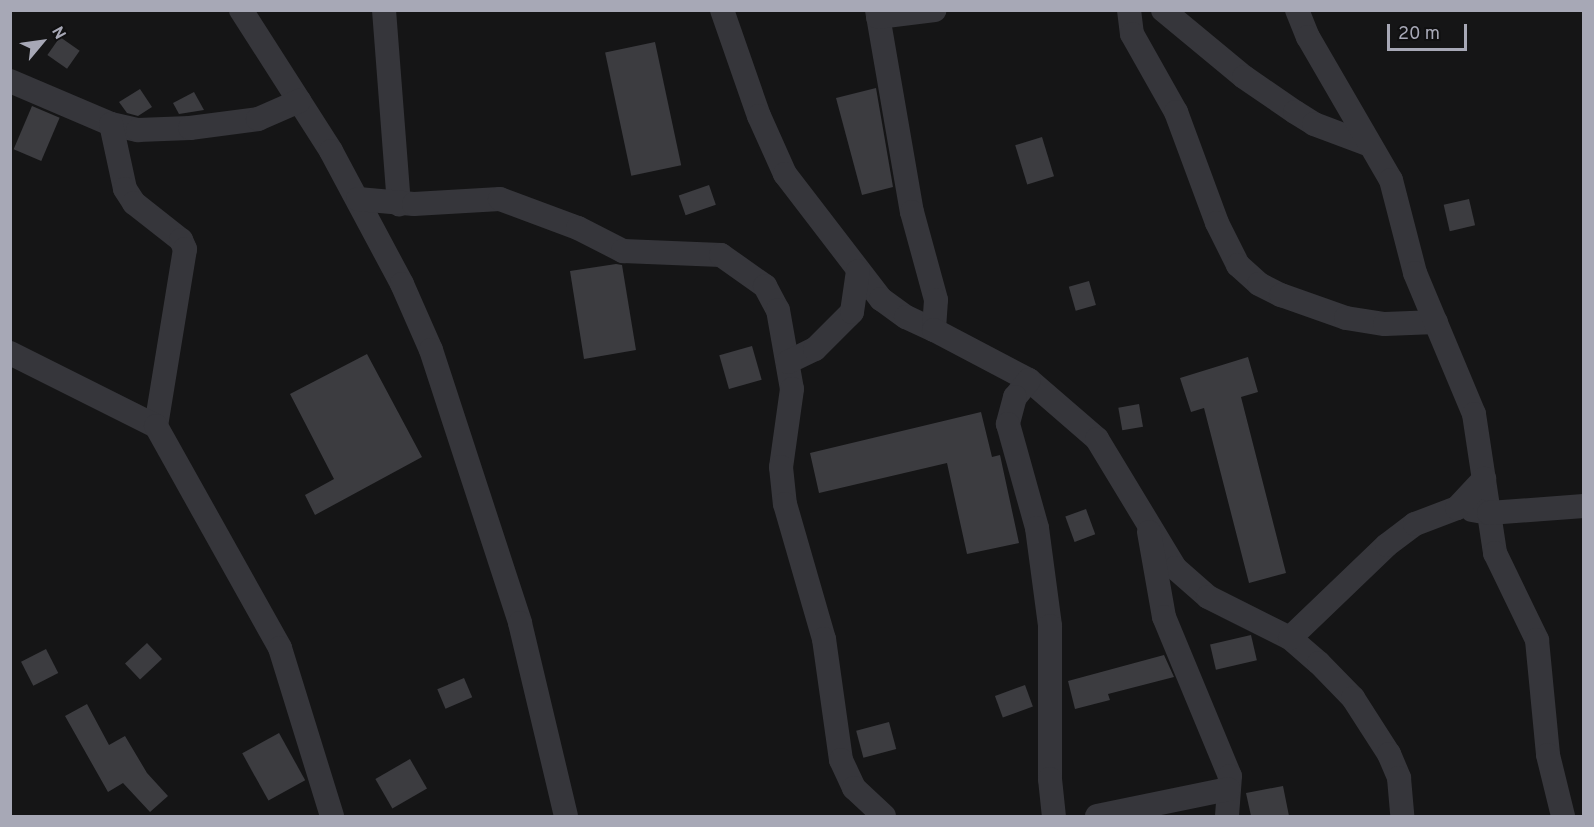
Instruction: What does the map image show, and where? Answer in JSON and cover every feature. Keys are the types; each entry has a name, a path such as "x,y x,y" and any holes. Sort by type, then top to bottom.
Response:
{"street":[{"path":"241,10 358,199 431,350 520,624 566,816"},
{"path":"384,10 399,204"},
{"path":"722,10 759,116 785,174 881,299 906,317 1029,380 1097,439 1149,529 1172,557 1175,568 1208,597 1290,638 1353,698 1373,724 1399,778 1402,816"},
{"path":"934,330 936,300 912,212 877,14 935,10"},
{"path":"1130,10 1132,34 1176,112 1217,223 1238,265 1266,287 1346,318 1384,324 1436,322"},
{"path":"1163,10 1244,77 1305,118 1370,145"},
{"path":"1298,10 1308,37 1391,180 1415,273 1474,414 1495,553 1537,640 1548,755 1563,816"},
{"path":"10,81 111,124 149,130 226,124 279,112 299,101"},
{"path":"111,124 124,189 134,203 181,240 185,249 156,426"},
{"path":"358,199 399,204 500,199 578,228 623,250 721,255 736,263 773,297 792,389 781,467 785,504 824,639 841,760 855,788 884,816"},
{"path":"788,362 815,350 852,312 858,271"},
{"path":"10,353 156,426 280,648 332,816"},
{"path":"1029,380 1015,397 1008,424 1037,528 1050,626 1054,816"},
{"path":"1290,638 1401,533 1457,508 1484,479"},
{"path":"1457,508 1489,513 1584,506"},
{"path":"1149,529 1164,617 1228,768 1227,816"},
{"path":"1097,816 1228,789"}],"building":[{"path":"60,37 80,51 67,69 47,55"},
{"path":"655,42 681,165 631,176 605,53"},
{"path":"876,88 893,187 862,195 836,98"},
{"path":"140,89 152,107 138,116 127,113 119,102"},
{"path":"194,92 204,110 179,114 173,103"},
{"path":"32,106 60,118 41,161 14,149"},
{"path":"1042,137 1054,176 1027,184 1015,145"},
{"path":"709,185 716,205 686,215 679,195"},
{"path":"1469,199 1475,225 1450,231 1444,205"},
{"path":"622,265 636,350 584,359 570,271"},
{"path":"1089,281 1096,305 1076,311 1069,287"},
{"path":"752,346 762,380 729,389 719,355"},
{"path":"367,354 422,457 315,515 305,495 334,479 290,394"},
{"path":"1248,357 1258,392 1241,397 1286,573 1249,583 1204,408 1191,412 1180,378"},
{"path":"1139,404 1143,427 1122,430 1118,408"},
{"path":"981,412 992,457 1000,455 1019,543 967,554 947,463 819,493 810,453"},
{"path":"1086,509 1095,534 1075,542 1065,517"},
{"path":"1251,635 1257,660 1216,670 1210,644"},
{"path":"147,643 162,659 140,680 125,663"},
{"path":"46,649 58,673 33,686 21,662"},
{"path":"1164,655 1174,677 1108,694 1110,700 1075,709 1068,681"},
{"path":"464,678 472,697 446,709 437,689"},
{"path":"1025,685 1033,707 1003,718 995,696"},
{"path":"87,704 109,745 125,736 147,773 168,796 150,812 123,783 108,792 65,716"},
{"path":"889,722 896,749 863,758 856,731"},
{"path":"279,733 305,780 268,801 242,753"},
{"path":"410,759 427,788 392,808 375,779"},
{"path":"1283,786 1289,816 1251,816 1246,793"}]}
